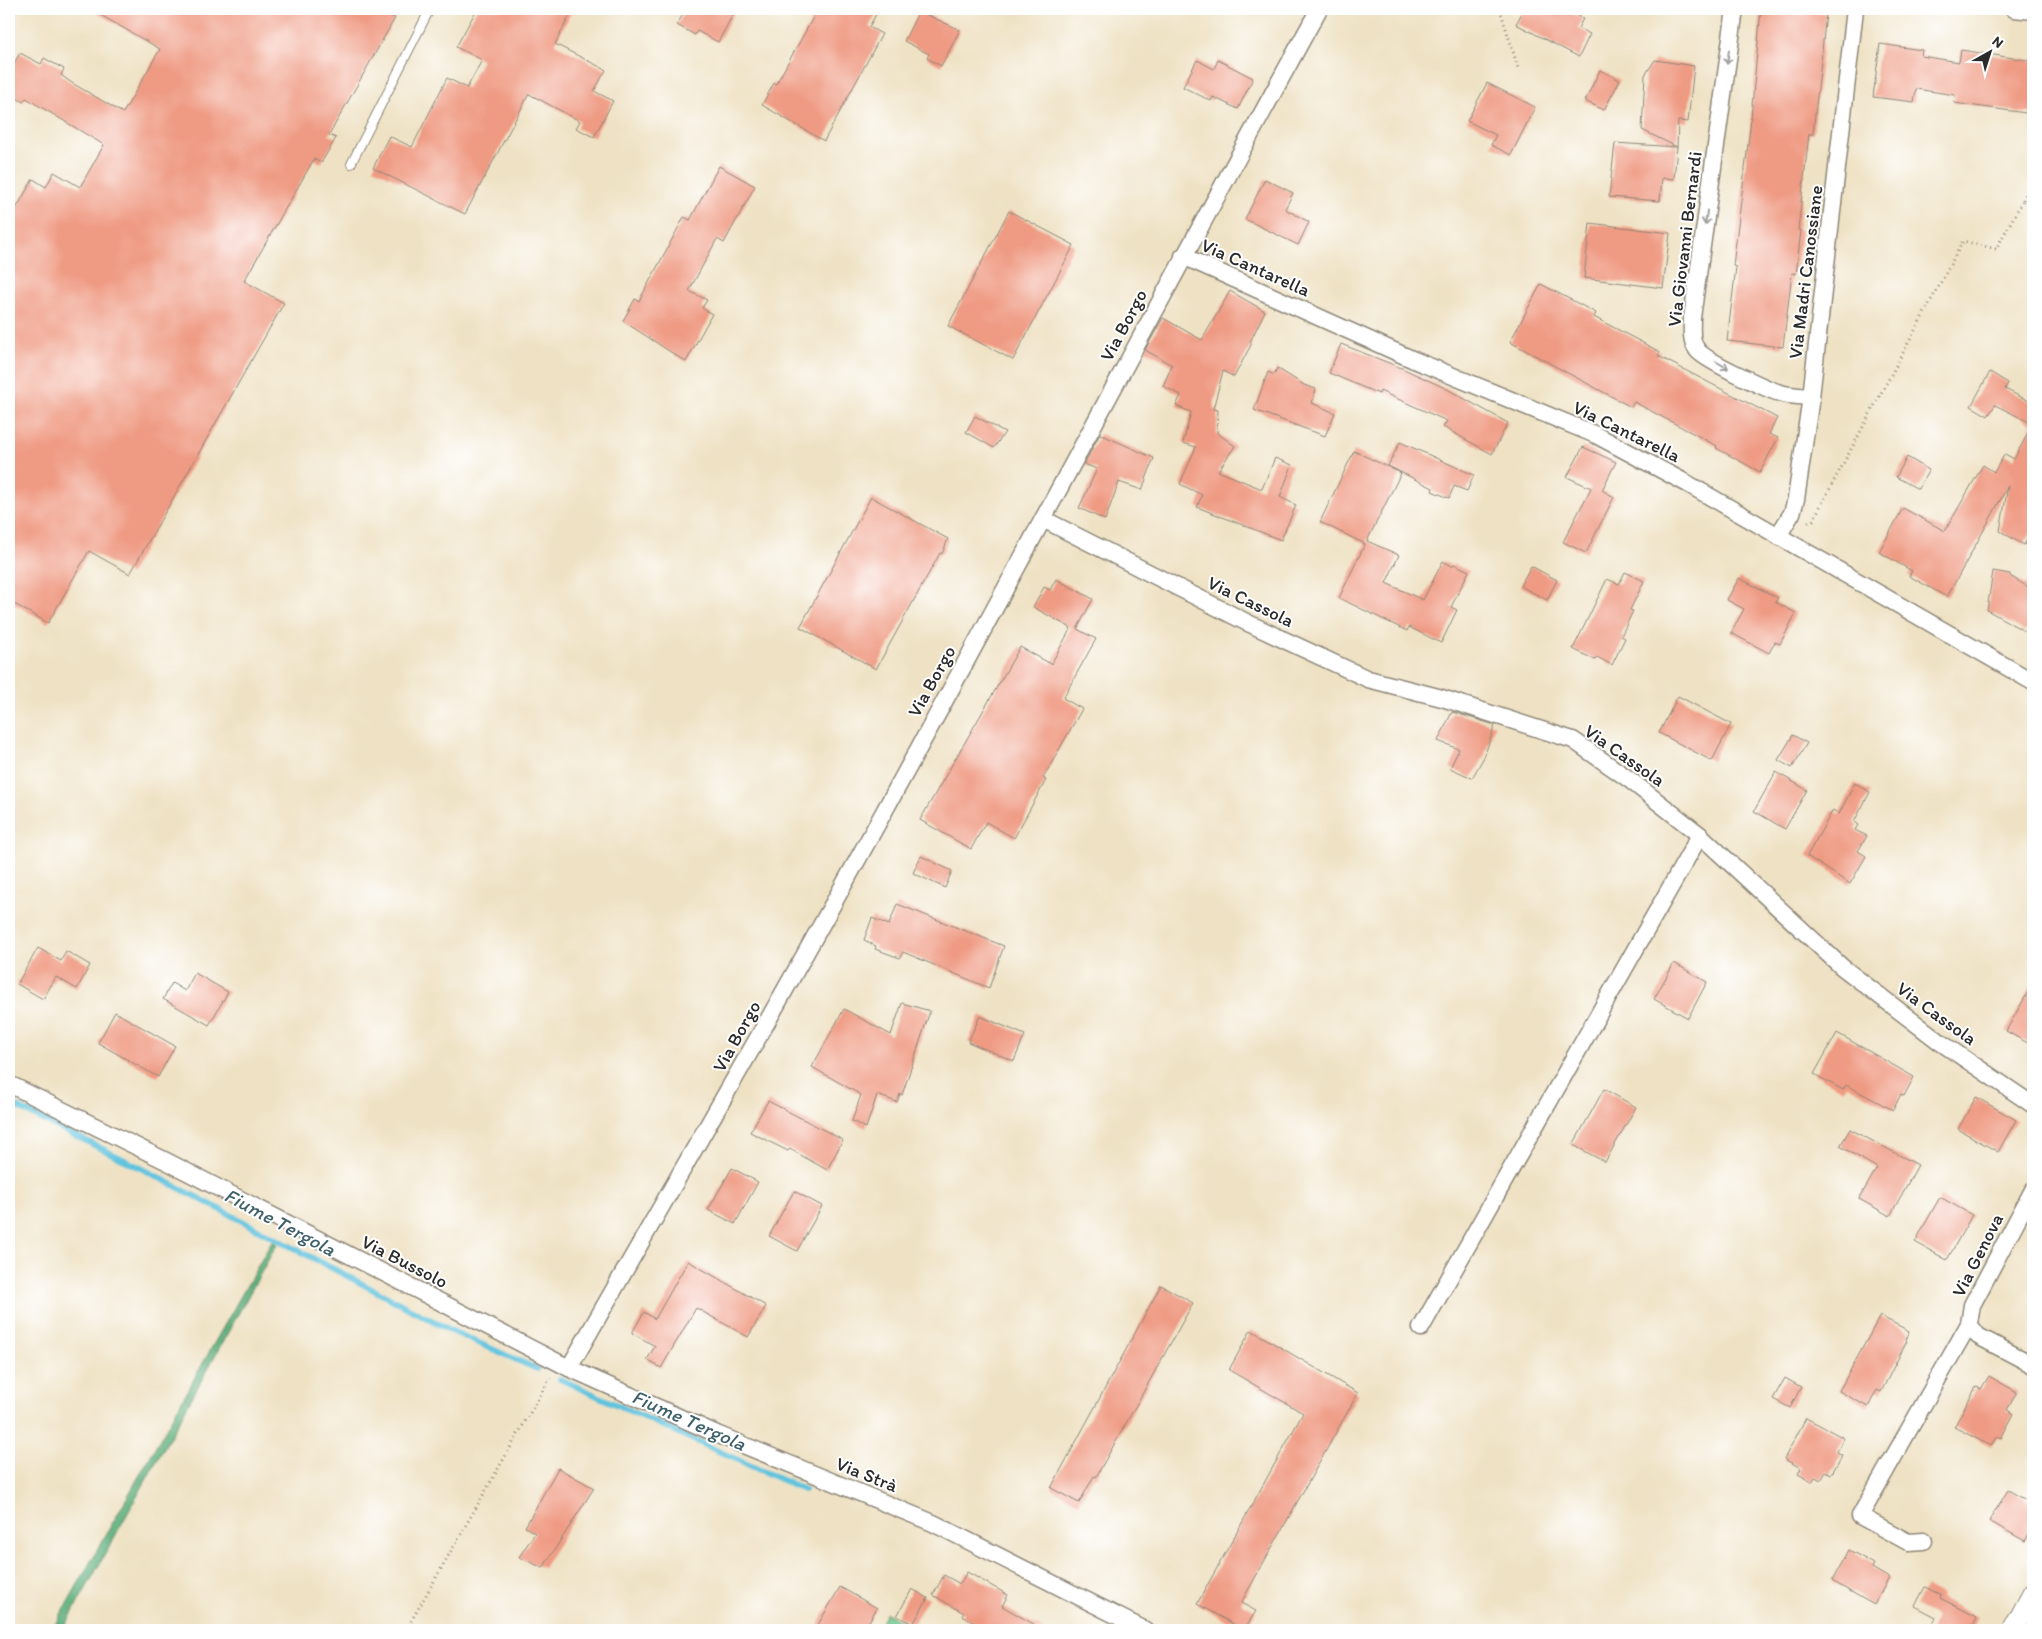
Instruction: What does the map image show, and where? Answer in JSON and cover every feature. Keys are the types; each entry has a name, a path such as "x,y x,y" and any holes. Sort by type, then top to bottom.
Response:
{"street":[{"name":"Via Borgo","path":"564,1365 760,1035 1043,519 1183,256 1318,9"},
{"name":"Via Giovanni Bernardi","path":"1735,9 1694,308 1692,338 1699,352 1770,390 1792,396 1811,397"},
{"name":"Via Madri Canossiane","path":"1778,536 1792,513 1796,499 1811,397 1855,9"},
{"path":"2014,9 2033,11"},
{"name":"Via Cantarella","path":"1183,256 1414,360 1596,435 1688,484 2033,682"},
{"name":"Via Cassola","path":"1043,519 1248,623 1368,679 1442,698 1573,740 1630,780 1700,835 1842,967 1940,1042 2033,1105"},
{"path":"1421,1328 1700,835"},
{"name":"Via Bussolo","path":"9,1084 166,1161 564,1365"},
{"name":"Via Genova","path":"2033,1190 1972,1305 1969,1324 1978,1336 2033,1365"},
{"path":"1924,1541 1908,1542 1860,1516 1969,1324"},
{"name":"Via Strà","path":"564,1365 720,1435 933,1523 1145,1630"},
{"path":"2012,1630 2033,1593"}],"lane":[{"path":"351,164 429,11 420,9"}],"path":[{"path":"1500,9 1519,71"},
{"path":"1778,536 1813,520 1963,241 1996,249 2033,179"},
{"path":"2023,200 2033,203"},
{"path":"406,1630 564,1365"}],"green space":[{"path":"272,1241 277,1244 63,1630 52,1630"},
{"path":"886,1613 917,1630 877,1630"}],"building":[{"path":"90,9 378,9 395,18 329,135 336,138 321,163 314,159 244,281 284,303 130,574 89,551 48,623 9,601 9,221 33,179 46,187 54,172 80,187 104,145 26,98 23,102 9,93 9,72 20,53 41,64 44,58 64,69 61,75 72,83 123,113 160,49"},
{"path":"477,9 573,9 555,44 606,70 594,91 613,101 594,137 576,128 580,121 529,94 465,214 373,168 389,136 412,147 447,78 467,88 482,60 456,47"},
{"path":"686,9 736,9 718,42 697,31 695,35 677,25"},
{"path":"818,9 879,9 869,27 882,34 824,141 762,105 774,83 776,84"},
{"path":"1524,9 1564,9 1583,19 1578,28 1590,34 1579,57 1516,24"},
{"path":"1761,9 1785,9 1826,14 1813,134 1809,134 1798,230 1801,230 1796,274 1792,273 1783,347 1727,341 1736,267 1733,266 1750,128"},
{"path":"919,11 960,30 941,66 927,58 929,54 904,41"},
{"path":"1880,44 1922,50 1921,56 1959,62 1961,50 2033,61 2033,114 1954,103 1955,95 1916,89 1914,102 1873,97"},
{"path":"1197,60 1214,69 1218,60 1253,78 1238,109 1213,97 1211,101 1183,87"},
{"path":"1655,60 1694,66 1688,122 1678,121 1677,147 1642,130 1645,75"},
{"path":"1600,70 1620,80 1604,110 1585,101"},
{"path":"1487,83 1535,107 1511,155 1491,145 1496,135 1467,121"},
{"path":"1615,143 1677,147 1674,179 1662,178 1660,201 1609,197"},
{"path":"719,166 755,186 724,243 717,239 689,291 707,300 702,308 712,314 686,362 623,321 635,299 639,301 684,217 690,220"},
{"path":"1265,179 1293,193 1285,209 1309,222 1298,245 1245,219"},
{"path":"1009,211 1074,245 1013,360 948,326"},
{"path":"1590,223 1670,233 1663,288 1584,278"},
{"path":"1541,284 1596,313 1594,317 1660,352 1658,356 1777,418 1769,434 1778,438 1760,472 1716,448 1717,446 1634,402 1631,407 1510,342"},
{"path":"1230,291 1265,311 1250,342 1252,343 1234,377 1223,371 1213,409 1218,410 1217,433 1235,446 1218,471 1262,489 1275,458 1292,465 1280,497 1296,505 1281,540 1197,507 1202,495 1180,484 1196,447 1183,443 1191,412 1176,406 1181,395 1163,386 1172,365 1145,350 1163,318 1202,340"},
{"path":"1341,344 1404,369 1447,389 1508,423 1492,454 1443,427 1447,421 1380,391 1379,394 1329,373"},
{"path":"1277,368 1304,385 1316,389 1312,403 1335,413 1325,436 1254,410 1268,372 1274,375"},
{"path":"1990,372 2008,383 2005,389 2033,403 2033,424 1995,405 1988,416 1971,406"},
{"path":"975,416 1005,432 994,448 966,432"},
{"path":"2033,424 2033,529 2024,545 2000,531 2008,486 1947,597 1909,576 1912,571 1879,552 1903,508 1945,531 1983,465 1994,472 2005,454 2014,459"},
{"path":"1100,434 1154,458 1142,490 1119,482 1105,520 1079,508 1097,469 1084,464"},
{"path":"1400,442 1474,475 1467,491 1454,486 1449,498 1432,491 1433,488 1388,466"},
{"path":"1583,447 1616,462 1602,490 1614,497 1586,553 1563,542 1591,488 1567,477"},
{"path":"1354,451 1401,473 1367,541 1399,555 1386,583 1423,600 1443,561 1469,571 1451,607 1457,610 1441,643 1409,627 1407,631 1339,598 1365,544 1320,522"},
{"path":"1907,457 1929,470 1918,489 1896,477"},
{"path":"871,497 948,539 942,554 940,553 876,669 800,627"},
{"path":"1531,566 1557,580 1547,600 1520,586"},
{"path":"1993,571 2010,574 2010,576 2033,590 2033,624 2024,631 1987,610"},
{"path":"1625,572 1644,581 1630,610 1633,611 1621,636 1625,638 1612,665 1597,657 1595,660 1573,649 1607,579 1619,584"},
{"path":"1739,578 1778,598 1775,602 1796,613 1780,644 1775,642 1769,653 1731,633 1744,609 1727,600"},
{"path":"1056,579 1093,599 1077,629 1096,639 1063,698 1082,709 1043,778 1046,780 1014,838 986,822 971,849 920,820 1020,647 1051,664 1071,628 1033,607 1044,587 1050,590"},
{"path":"1678,696 1731,724 1712,761 1659,733"},
{"path":"1452,712 1495,725 1484,757 1472,778 1450,768 1459,749 1438,741"},
{"path":"1793,735 1807,743 1792,768 1778,760"},
{"path":"1776,772 1807,790 1785,829 1754,811"},
{"path":"1855,783 1870,792 1854,822 1858,825 1855,830 1867,836 1858,851 1866,856 1850,884 1807,856 1833,810 1839,814"},
{"path":"921,856 952,871 945,888 913,873"},
{"path":"897,904 1004,946 989,988 903,952 900,958 875,949 876,946 864,940 872,918 889,925"},
{"path":"38,948 61,961 66,951 90,965 77,989 56,977 43,999 17,984"},
{"path":"1674,963 1707,982 1688,1018 1654,999"},
{"path":"195,973 228,992 209,1025 163,999 172,983 185,991"},
{"path":"2033,983 2033,1046 2006,1031"},
{"path":"902,1003 930,1011 902,1095 900,1094 897,1102 877,1095 866,1128 852,1121 861,1095 812,1067 844,1009 891,1035"},
{"path":"115,1012 175,1046 158,1077 98,1043"},
{"path":"980,1016 1025,1035 1014,1061 968,1042"},
{"path":"1837,1033 1914,1077 1904,1096 1901,1094 1893,1110 1846,1085 1843,1090 1814,1074"},
{"path":"1604,1089 1636,1107 1605,1162 1573,1145"},
{"path":"1976,1097 2016,1120 1998,1152 1958,1129"},
{"path":"768,1101 843,1140 827,1170 790,1149 788,1151 750,1132"},
{"path":"1850,1129 1918,1165 1890,1216 1859,1199 1877,1168 1840,1146"},
{"path":"732,1168 758,1182 735,1224 708,1210"},
{"path":"794,1191 822,1206 797,1251 769,1236"},
{"path":"1940,1197 1972,1215 1947,1260 1915,1242"},
{"path":"688,1261 766,1306 748,1337 696,1308 661,1368 647,1360 655,1346 632,1333 644,1312 655,1319"},
{"path":"1161,1285 1193,1303 1096,1477 1094,1476 1079,1503 1051,1488"},
{"path":"1880,1316 1909,1331 1905,1340 1907,1341 1881,1392 1877,1390 1868,1407 1839,1391"},
{"path":"1251,1330 1358,1393 1241,1603 1256,1611 1244,1630 1197,1604 1303,1413 1229,1370"},
{"path":"1989,1376 2017,1392 2007,1410 2014,1414 2001,1438 1997,1436 1991,1446 1954,1427 1976,1387 1981,1389"},
{"path":"1785,1378 1801,1387 1790,1408 1773,1399"},
{"path":"1806,1418 1844,1438 1837,1452 1842,1455 1831,1475 1826,1472 1821,1480 1815,1477 1812,1482 1798,1474 1801,1468 1784,1459"},
{"path":"558,1468 594,1488 543,1568 519,1557 535,1533 525,1527"},
{"path":"2008,1490 2033,1504 2033,1527 2025,1541 1989,1521"},
{"path":"1849,1550 1874,1564 1872,1568 1889,1578 1874,1605 1832,1581"},
{"path":"967,1572 1008,1595 1002,1606 1044,1630 987,1630 962,1616 964,1613 933,1595 944,1575 960,1584"},
{"path":"840,1587 877,1608 864,1630 815,1630"},
{"path":"1925,1587 1941,1595 1940,1598 1977,1617 1971,1630 1930,1630 1936,1617 1915,1606"},
{"path":"912,1589 928,1598 913,1624 897,1616"}],"waterway":[{"name":"Fiume Tergola","path":"9,1103 139,1167 454,1332 537,1369"},
{"name":"Fiume Tergola","path":"560,1379 804,1490"}]}
